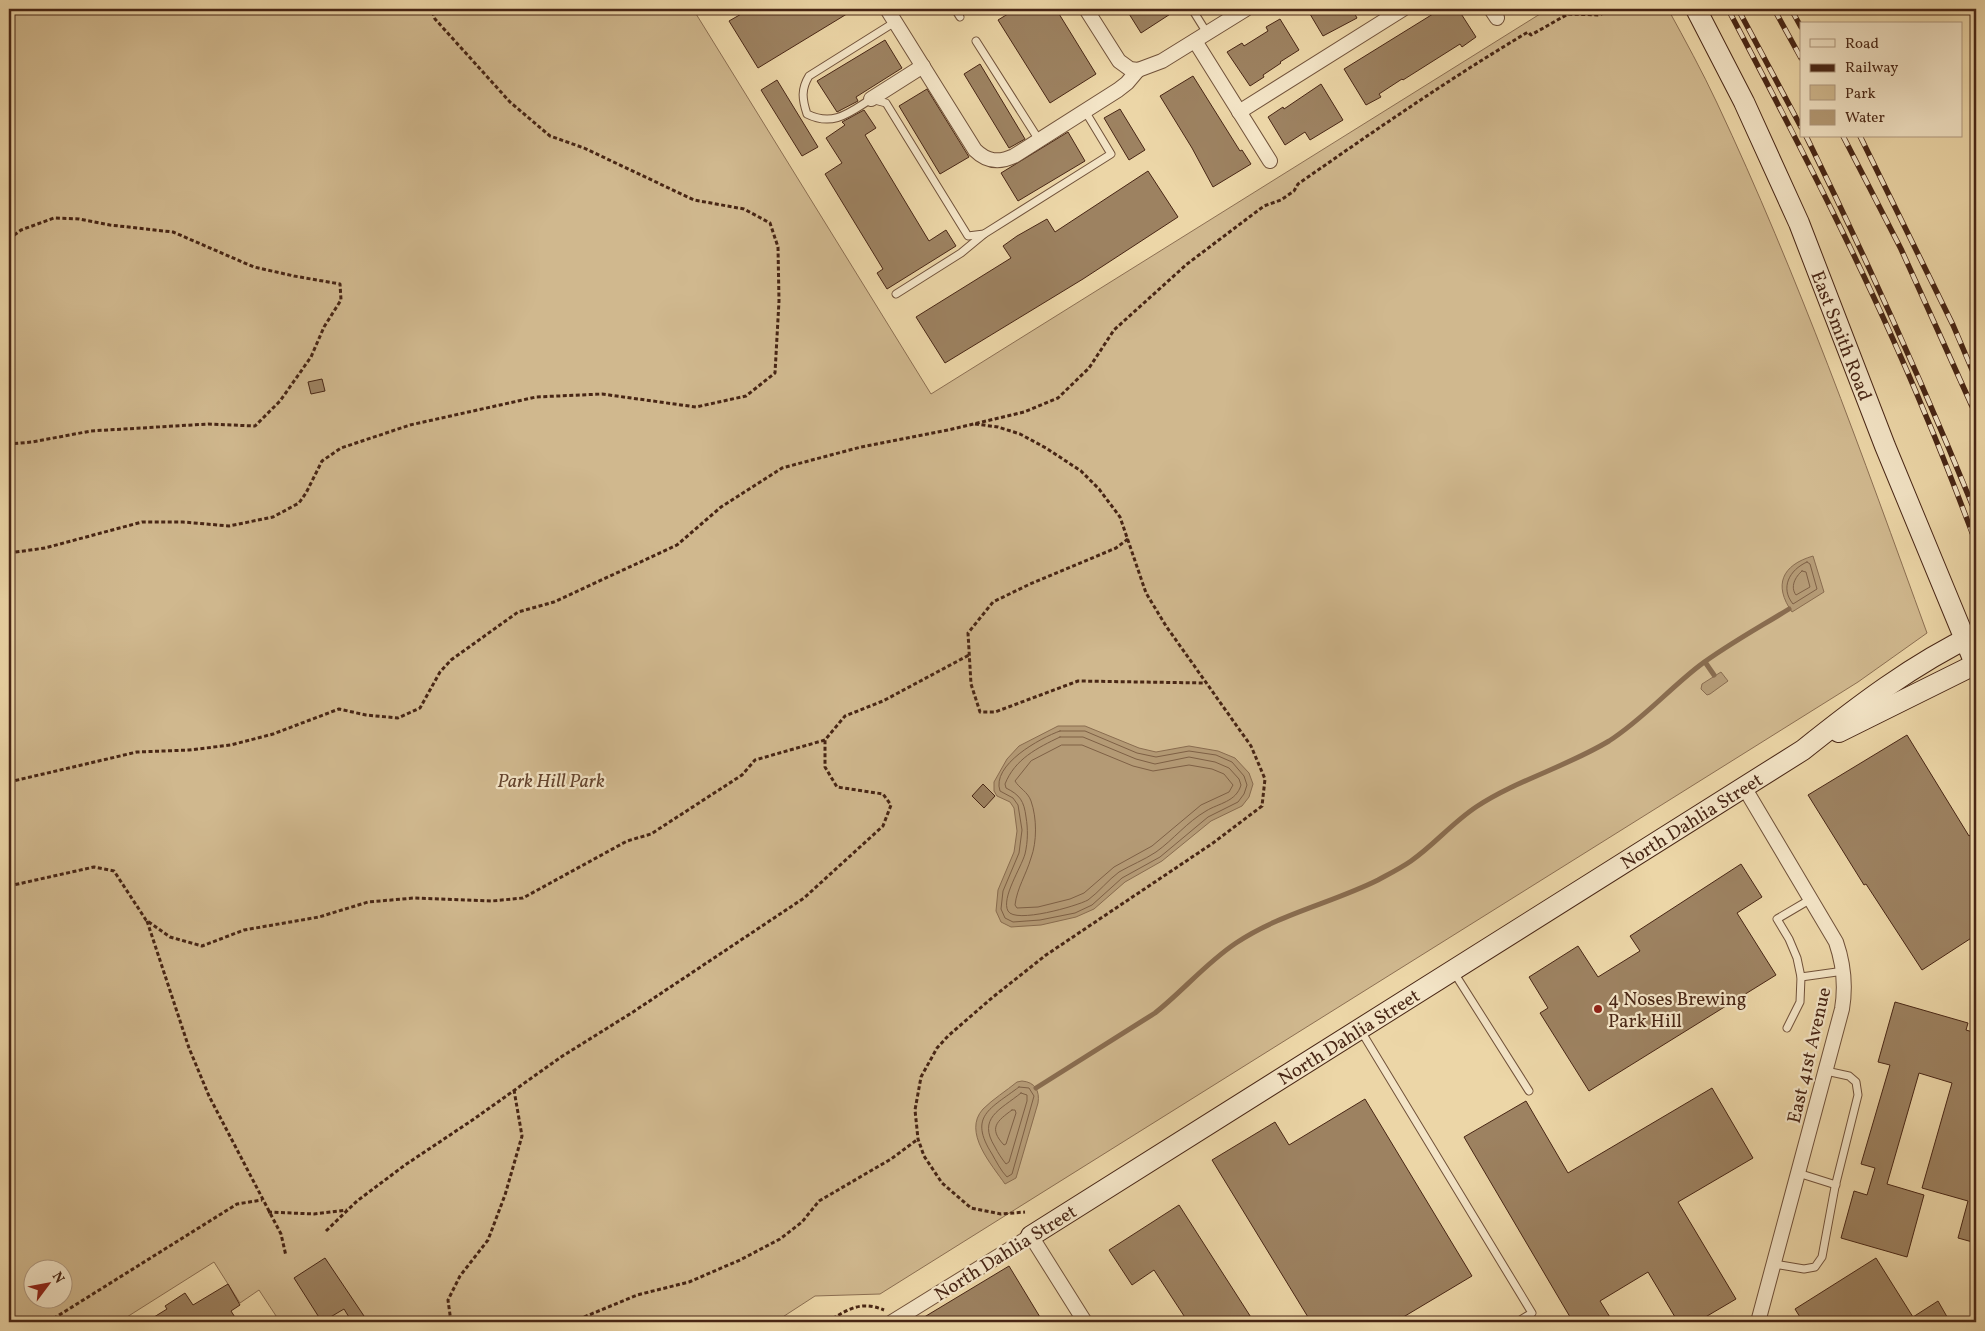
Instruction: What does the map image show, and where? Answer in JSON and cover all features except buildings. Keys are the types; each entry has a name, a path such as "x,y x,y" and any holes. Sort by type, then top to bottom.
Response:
{"street":[{"path":"887,9 975,150 986,158 1008,159 1127,83 1138,70"},
{"path":"1086,9 1119,61 1130,69 1138,70 1154,65 1246,9"},
{"path":"1239,112 1403,9"},
{"name":"East Smith Road","path":"1696,9 1748,110 1798,223 1885,446 1970,636 1976,665"},
{"path":"1195,40 1270,161"},
{"path":"871,99 923,66"},
{"name":"North Dahlia Street","path":"1803,750 1865,701 1894,681 1934,655 1970,636"},
{"name":"North Dahlia Street","path":"897,1320 1803,750 1976,665"},
{"name":"East 41st Avenue","path":"1744,787 1836,942 1844,971 1842,1009 1758,1322"},
{"path":"1031,1236 1085,1322"}],"lane":[{"path":"955,9 960,17"},
{"path":"1192,9 1207,33"},
{"path":"895,22 809,76 804,84 802,98 807,114 817,119 832,119 846,115 871,99 886,103 968,236 984,234"},
{"path":"976,41 1039,140"},
{"path":"896,294 962,253 984,234 1111,154 1085,111"},
{"path":"1787,1028 1800,1002 1800,977 1798,958 1790,938 1776,919 1812,899"},
{"path":"1453,970 1529,1091"},
{"path":"1800,977 1844,971"},
{"path":"1360,1029 1532,1313 1517,1322"},
{"path":"1774,1264 1804,1269 1815,1267 1822,1257 1836,1186 1858,1095 1856,1082 1849,1076 1826,1072"},
{"path":"1798,1173 1836,1186"}],"path":[{"path":"9,553 45,548 142,522 183,522 230,526 273,517 299,503 322,462 341,448 410,425 536,397 602,394 696,407 746,396 775,373 779,301 778,247 770,223 744,209 694,200 584,148 550,136 504,95 435,19 431,9"},
{"path":"9,782 137,752 189,750 231,745 273,734 339,709 366,715 398,718 420,708 440,672 451,660 518,612 554,602 677,545 721,507 782,468 861,446 1024,412 1058,398 1089,368 1114,330 1187,264 1264,206 1281,200 1294,191 1298,184 1429,93 1528,32 1531,36 1568,14 1600,14 1609,9"},
{"path":"9,239 21,230 54,218 79,219 110,225 173,232 254,266 294,276 340,284 341,300 324,326 312,357 280,401 255,426 208,424 91,431 32,442 9,444"},
{"path":"973,424 998,427 1020,434 1046,448 1081,471 1099,488 1120,518 1146,593 1166,626 1251,746 1265,779 1262,806 1214,844 1046,955 948,1036 938,1048 921,1077 915,1110 918,1139 924,1156 942,1183 971,1208 1001,1214 1025,1212"},
{"path":"1128,539 1116,548 992,602 968,633 971,684 980,712 995,712 1078,681 1206,683"},
{"path":"146,920 170,937 202,946 244,930 318,917 368,902 414,898 492,902 523,898 628,841 651,834 742,775 755,760 825,740 845,716 883,701 970,655"},
{"path":"326,1231 348,1210 405,1165 561,1057 658,996 804,898 883,826 891,805 887,799 883,794 837,787 825,766 825,740"},
{"path":"9,886 94,867 114,871 146,920 189,1048 209,1096 281,1234 286,1256"},
{"path":"451,1322 448,1300 460,1276 488,1240 505,1195 522,1136 514,1090"},
{"path":"572,1322 637,1295 689,1282 764,1248 780,1239 802,1222 819,1200 891,1159 918,1139"},
{"path":"48,1322 237,1204 262,1200"},
{"path":"268,1212 314,1214 348,1210"},
{"path":"827,1322 848,1309 871,1304 897,1320"}],"green space":[{"name":"Park Hill Park","path":"9,9 693,9 931,394 1548,9 1668,9 1717,103 1775,233 1828,365 1927,633 1858,682 880,1294 815,1296 775,1322 280,1322 259,1290 240,1303 214,1262 119,1322 9,1322"}],"water":[{"path":"1813,556 1824,592 1792,612 1783,593 1784,577 1794,565"},
{"path":"1721,672 1728,681 1707,695 1701,689 1702,684"},
{"path":"1058,726 1085,726 1139,748 1156,752 1189,746 1218,751 1235,758 1249,773 1253,784 1249,797 1242,806 1211,821 1162,861 1125,882 1094,909 1076,917 1041,925 1011,927 1001,922 996,911 998,890 1014,852 1017,831 1014,808 1010,802 997,796 994,791 994,782 1007,759 1019,746"},
{"path":"1017,1082 1030,1083 1036,1088 1038,1103 1016,1178 1005,1184 981,1148 977,1138 977,1118 983,1109 995,1098"}],"waterway":[{"path":"1036,1088 1155,1013 1215,959 1236,943 1270,924 1360,888 1403,866 1419,855 1459,820 1492,797 1609,741 1633,724 1699,666 1732,643 1789,609"},
{"path":"1705,662 1714,675"}],"railway":[{"path":"1728,9 1806,160 1881,312 1933,432 1976,543"},
{"path":"1738,9 1800,125"},
{"path":"1774,9 1800,56"},
{"path":"1791,9 1800,25"},
{"path":"1807,138 1894,324 1976,514"},
{"path":"1844,138 1901,249 1976,415"},
{"path":"1861,138 1953,325 1976,379"}],"place":[{"name":"4 Noses Brewing Park Hill","path":"1598,1009"}]}
